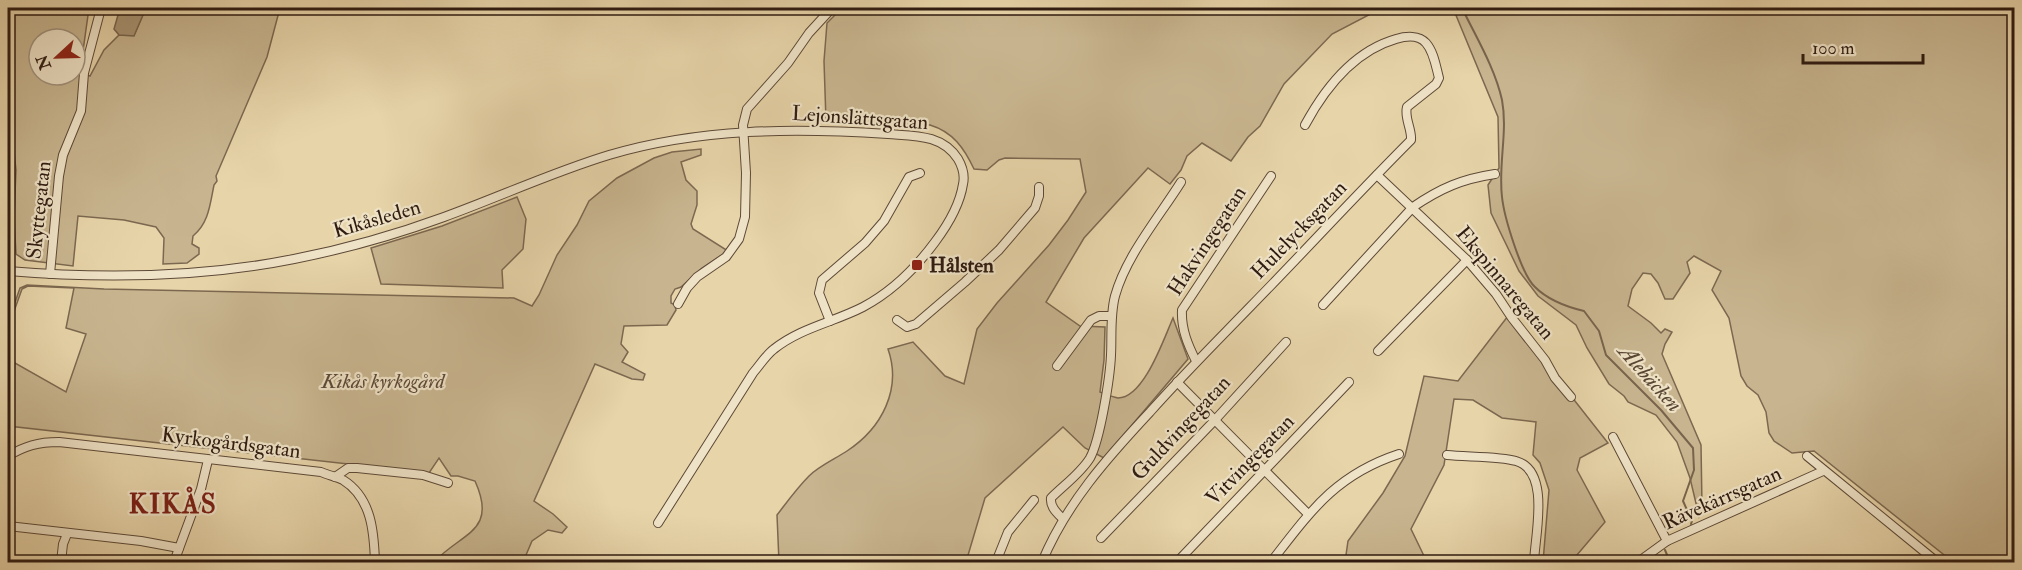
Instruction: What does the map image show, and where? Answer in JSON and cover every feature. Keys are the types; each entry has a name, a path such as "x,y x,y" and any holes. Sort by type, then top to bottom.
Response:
{"street":[{"path":"678,304 691,283 726,257 739,239 743,228 746,173 743,131 747,109 832,8"},
{"name":"Skyttegatan","path":"50,274 63,155 81,111 84,73 100,12"},
{"name":"Hulelycksgatan","path":"1042,562 1064,519 1101,465 1196,361 1411,140 1405,111 1436,84 1439,78 1431,50 1419,38 1405,36 1387,41 1356,59 1329,86 1305,125"},
{"name":"Lejonslättsgatan","path":"658,523 745,386 772,351 799,334 862,307 882,295 911,272 940,236 951,216 963,185 961,164 945,144 924,137 809,130 743,131"},
{"name":"Kikåsleden","path":"8,271 114,277 242,268 298,259 363,244 416,227 611,154 681,139 743,131"},
{"path":"830,321 819,293 820,282 865,243 884,221 909,177 920,173"},
{"path":"1323,305 1413,207 1456,183 1495,174"},
{"name":"Ekspinnaregatan","path":"1377,175 1467,260 1496,294 1570,397"},
{"name":"Hakvingegatan","path":"1196,361 1186,339 1182,310 1271,176"},
{"path":"1064,519 1050,503 1052,498 1089,459 1096,445 1111,361 1112,316 1116,296 1124,273 1181,182"},
{"path":"897,320 907,327 916,324 970,278 999,250 1029,215 1038,201 1039,187"},
{"path":"1378,351 1467,260"},
{"path":"1057,366 1091,320 1099,316 1112,316"},
{"name":"Guldvingegatan","path":"1101,538 1214,421 1286,342"},
{"path":"1177,382 1308,514"},
{"name":"Vitvingegatan","path":"1177,562 1349,382"},
{"path":"1613,437 1667,541"},
{"name":"Kyrkogårdsgatan","path":"8,456 25,446 38,442 58,442 321,472 335,477"},
{"path":"1271,562 1322,498 1356,472 1399,454"},
{"path":"1447,455 1516,461 1527,466 1533,473 1539,490 1534,562"},
{"name":"Rävekärrsgatan","path":"1807,456 1937,562"},
{"path":"174,562 201,489 208,460"},
{"path":"335,477 348,468 357,468 423,475 448,483"},
{"name":"Rävekärrsgatan","path":"1638,562 1667,541 1823,471"},
{"path":"335,477 344,481 357,493 370,514 374,533 375,562"},
{"path":"996,562 1008,532 1034,500"},
{"path":"8,526 141,541 179,548"},
{"path":"61,562 63,544 67,534"}],"green space":[{"path":"8,8 89,8 86,27 27,27 27,87 87,87 87,75 90,76 104,50 119,35 134,35 146,8 280,8 267,57 216,176 217,181 206,219 193,236 192,244 199,248 199,254 187,263 163,264 164,238 156,227 124,220 78,216 73,266 25,260 16,254 14,217 16,170 8,95"},
{"path":"842,8 1382,8 1332,34 1284,84 1260,126 1248,137 1231,161 1202,143 1187,156 1181,170 1170,184 1148,168 1084,238 1046,302 1080,326 1105,327 1100,392 1118,398 1136,388 1152,366 1173,318 1188,359 1104,458 1085,448 1063,427 985,498 966,562 779,562 777,515 809,476 859,442 879,419 886,406 892,379 892,364 888,349 913,342 945,376 964,384 977,329 1049,245 1086,192 1080,159 1005,158 987,170 974,169 966,154 951,136 930,125 826,121 824,61 827,23"},
{"path":"1453,8 2014,8 2014,562 1953,562 1814,451 1792,453 1774,441 1769,433 1766,412 1758,395 1747,386 1741,376 1729,318 1712,290 1721,271 1694,256 1687,262 1690,273 1673,299 1665,299 1651,274 1643,273 1632,289 1628,306 1661,333 1665,329 1672,332 1662,354 1701,445 1702,506 1699,516 1690,478 1677,442 1656,415 1628,402 1609,384 1576,325 1538,296 1519,271 1491,213 1488,185 1499,168 1498,117"},
{"name":"Kikås kyrkogård","path":"701,149 701,155 681,162 686,180 697,191 697,205 691,224 693,229 728,251 702,268 681,287 675,289 671,296 671,303 675,305 676,310 667,325 624,326 621,344 628,352 622,362 645,374 643,380 632,379 595,364 534,501 567,527 562,533 548,530 532,541 523,562 434,562 474,529 480,521 482,511 481,498 475,481 451,476 439,458 429,473 8,426 8,359 66,392 86,334 66,328 74,288 28,286 22,289 8,328 20,288 27,285 104,289 514,298 532,306 557,255 577,225 589,201 617,178 654,158 672,152"},
{"path":"517,197 526,219 523,249 502,270 503,288 381,284 371,248 442,226"},
{"path":"1508,316 1608,443 1580,458 1577,470 1605,522 1571,562 1543,562 1549,490 1540,463 1533,455 1536,422 1502,418 1473,400 1454,399 1444,465 1411,529 1426,560 1424,562 1345,562 1348,541 1383,493 1405,456 1424,376 1458,381"}],"shaded area":[{"path":"120,8 146,8 134,36 119,35 114,29"}],"waterway":[{"name":"Alebäcken","path":"1462,8 1490,64 1502,100 1504,112 1502,197 1506,217 1524,270 1535,287 1546,296 1584,311 1599,331 1606,355 1661,410 1693,448 1694,470 1683,501 1692,521 1691,524"},
{"name":"Alebäcken","path":"1665,550 1670,562"}],"place":[{"name":"Hålsten","path":"917,265"}],"district":[{"name":"KIKÅS","path":"173,504"}]}
